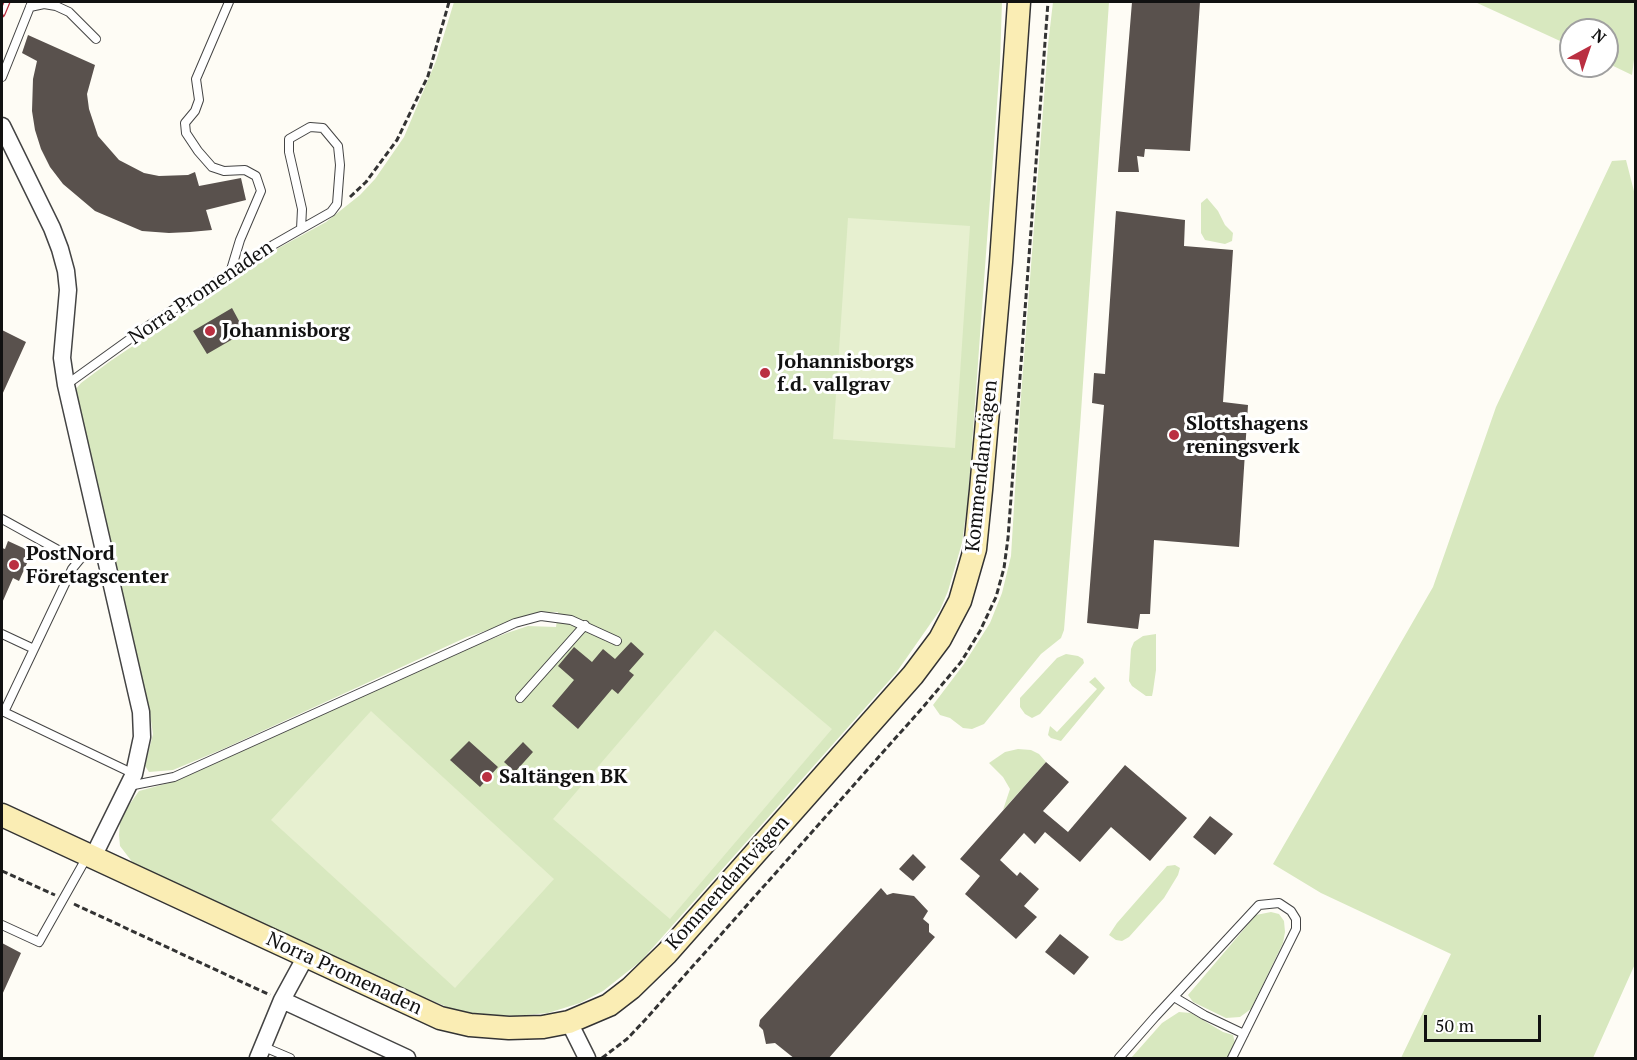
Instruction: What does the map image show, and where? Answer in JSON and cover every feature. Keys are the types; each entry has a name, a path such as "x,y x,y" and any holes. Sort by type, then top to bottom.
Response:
{"street":[{"name":"Kommendantvägen","path":"569,1022 609,1005 631,988 667,953 913,675 940,639 960,601 975,549 978,525 1001,262 1019,2"},
{"path":"2,126 60,249 68,290 62,357 66,385 141,712 141,744 132,780 91,856"},
{"name":"Norra Promenaden","path":"2,814 440,1018 470,1025 508,1028 543,1027 569,1022"},
{"path":"261,1053 282,1000 306,956"},
{"path":"282,1000 407,1059"},
{"path":"569,1022 587,1059"}],"lane":[{"path":"229,2 196,80 199,100 195,111 185,123 186,133 212,167 224,171 245,171 256,176 261,191 240,240 230,273"},
{"path":"2,77 31,4 56,6 69,12 96,39"},
{"path":"301,229 302,209 289,152 289,139 310,127 323,128 338,146 340,165 337,204"},
{"name":"Norra Promenaden","path":"66,385 148,326 273,244 331,212 337,204"},
{"path":"2,519 78,561"},
{"path":"103,551 81,558 72,569 3,712 132,780 174,777 514,623 541,616 571,620 617,641"},
{"path":"520,698 585,625"},
{"path":"2,634 34,649"},
{"path":"2,925 39,942 91,856"},
{"path":"1119,1059 1259,905 1279,903 1291,911 1296,919 1296,929 1232,1059"},
{"path":"1174,997 1204,1015 1244,1034"},
{"path":"261,1053 290,1059"}],"path":[{"path":"337,204 354,195 397,140 428,76 449,2"},
{"path":"601,1059 627,1039 645,1020 924,706 961,662 980,631 996,597 1004,568 1008,538 1048,2"},
{"path":"2,872 282,1000"}],"green space":[{"path":"454,2 1002,2 1000,63 968,499 962,543 940,610 896,673 641,961 603,991 580,1003 548,1013 515,1016 461,1013 391,983 133,863 120,846 120,823 139,791 176,781 466,649 528,626 556,627 558,612 540,613 467,637 223,749 173,770 149,772 145,766 153,734 150,714 75,390 109,362 275,250 326,222 360,195 375,179 404,137 436,61"},
{"path":"1053,2 1109,2 1064,630 1061,638 1041,654 984,724 972,729 963,728 950,718 940,715 933,705 964,664 990,623 1002,593 1011,556 1020,409"},
{"path":"1475,2 1635,2 1635,52 1632,75 1619,69 1619,18 1559,18 1559,40"},
{"path":"1626,160 1636,199 1635,964 1593,1058 1401,1058 1451,954 1321,893 1273,864 1433,587 1496,407 1612,161"},
{"path":"1207,198 1233,233 1232,241 1225,244 1205,240 1201,233 1201,203"},
{"path":"848,218 970,226 955,448 833,439"},
{"path":"715,630 832,729 670,919 553,819"},
{"path":"1156,634 1156,670 1153,691 1152,696 1146,696 1129,681 1131,649 1134,642 1143,636"},
{"path":"1066,654 1078,656 1083,659 1084,663 1040,714 1032,718 1025,714 1020,707 1020,698 1057,658"},
{"path":"1095,677 1105,688 1061,741 1051,738 1048,735 1050,726 1057,732 1097,689 1089,682"},
{"path":"371,711 554,879 455,988 271,820"},
{"path":"1018,749 1031,750 1039,754 1046,762 1003,810 1010,789 1003,777 989,763 1005,752"},
{"path":"1175,865 1180,868 1178,875 1164,898 1129,937 1122,941 1109,935 1167,866"},
{"path":"1271,912 1279,914 1284,921 1283,943 1251,1009 1240,1017 1226,1018 1193,1002 1188,995 1256,915"},
{"path":"1179,1012 1191,1013 1223,1032 1233,1035 1235,1043 1228,1058 1131,1058 1162,1023"}],"building":[{"path":"1132,2 1200,2 1190,151 1145,149 1144,157 1137,156 1139,172 1118,172"},
{"path":"28,35 95,65 87,94 89,109 98,136 119,160 144,173 159,176 188,175 195,172 199,186 241,178 246,200 206,210 212,230 190,232 142,231 95,211 63,184 50,167 41,149 32,111 33,79 37,61 22,53"},
{"name":"Slottshagens reningsverk","path":"1116,211 1185,220 1184,246 1233,250 1223,402 1248,405 1239,547 1154,540 1150,614 1140,614 1138,629 1087,623 1104,405 1092,403 1094,373 1105,374"},
{"name":"Johannisborg","path":"232,308 245,332 207,354 193,331"},
{"path":"2,330 26,342 2,395"},
{"name":"PostNord Företagscenter","path":"8,541 32,552 19,581 13,578 2,603 2,548 5,549"},
{"path":"631,642 644,654 629,671 634,675 618,694 612,689 578,729 552,706 574,680 558,666 574,647 592,662 603,649 615,659"},
{"name":"Saltängen BK","path":"469,741 498,767 480,787 450,760"},
{"path":"523,742 533,752 515,772 504,762"},
{"path":"1046,762 1069,782 1043,811 1068,832 1125,765 1187,818 1150,861 1111,827 1080,862 1045,832 1035,844 1024,833 1000,860 1017,876 1020,872 1039,889 1024,906 1037,917 1016,939 965,894 980,876 960,859"},
{"path":"1210,816 1233,834 1215,855 1193,837"},
{"path":"913,854 926,867 913,881 899,869"},
{"path":"881,888 887,895 893,893 914,896 928,911 923,919 929,924 929,932 935,937 828,1059 795,1059 775,1043 766,1044 763,1030 759,1026 760,1020"},
{"path":"1060,934 1089,957 1074,975 1045,952"},
{"path":"2,943 21,953 2,995"}],"railway":[{"path":"2,14 7,2"}],"place":[{"name":"Johannisborg","path":"210,331"},
{"name":"Johannisborgs f.d. vallgrav","path":"765,373"},
{"name":"Slottshagens reningsverk","path":"1174,435"},
{"name":"PostNord Företagscenter","path":"14,565"},
{"name":"Saltängen BK","path":"487,777"}]}
